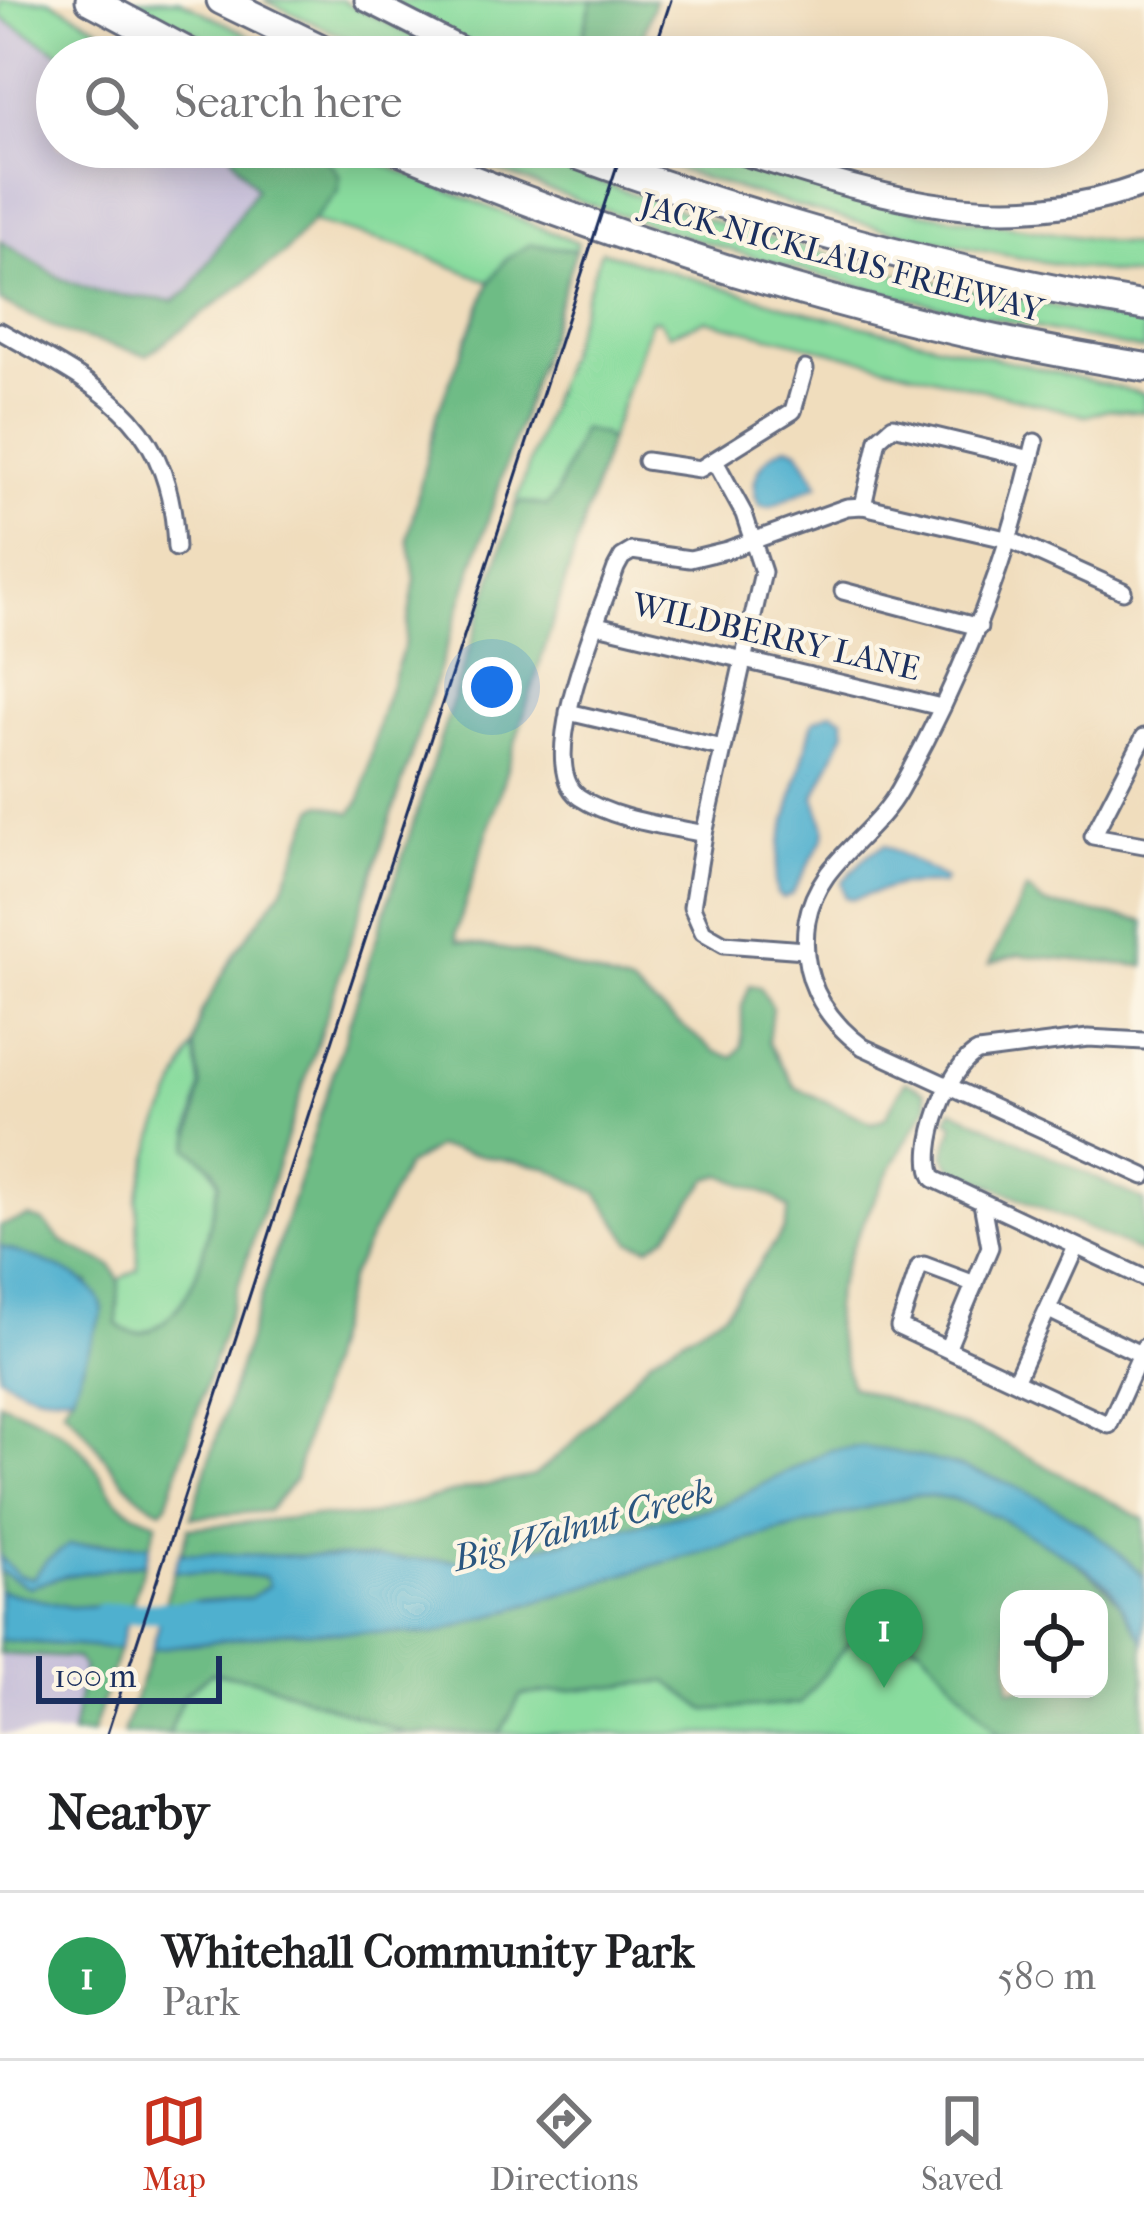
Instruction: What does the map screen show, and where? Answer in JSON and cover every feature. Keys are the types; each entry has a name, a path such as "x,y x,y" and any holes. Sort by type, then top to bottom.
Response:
{"highway":[{"path":"90,0 158,36"},
{"path":"221,0 295,36"},
{"name":"JACK NICKLAUS FREEWAY","path":"443,168 715,266 861,307 1064,355 1144,367"},
{"name":"JACK NICKLAUS FREEWAY","path":"615,168 736,210 898,255 1144,306"},
{"path":"898,255 953,255 1144,286"},
{"path":"1064,355 1144,380"}],"street":[{"path":"366,0 400,8 445,36"},
{"path":"794,168 956,210 1057,208 1144,185"},
{"path":"0,331 97,388 154,449 174,503 176,548"},
{"path":"646,461 690,470 716,461 793,411 805,369"},
{"path":"863,506 878,439 892,426 1033,451 1010,540 979,627 941,707 889,806 822,880 811,905 805,950 813,988 846,1034 878,1055 1144,1176"},
{"path":"716,461 755,541 763,572 704,834 692,896 694,916 703,932 741,948 805,950"},
{"path":"704,834 615,813 576,795 568,783 562,740 568,712 616,568 632,551 690,559 847,507 863,506 1010,540 1123,591"},
{"path":"843,591 979,627"},
{"name":"WILDBERRY LANE","path":"597,625 941,707"},
{"path":"568,712 723,748"},
{"path":"1144,737 1093,836 1144,845"},
{"path":"1144,1041 1088,1038 967,1057 950,1086 927,1149 927,1166 934,1179 1144,1278"},
{"path":"948,1347 990,1246 982,1203"},
{"path":"1016,1379 1076,1247"},
{"path":"975,1284 919,1267 899,1327 1108,1424 1142,1350 1049,1310"}],"shaded area":[{"path":"0,17 36,38 36,168 241,168 256,189 190,290 174,301 100,293 62,279 0,241"},
{"path":"0,1654 77,1658 84,1668 72,1734 0,1734"}],"green space":[{"path":"0,0 50,0 114,36 36,38 0,17"},
{"path":"132,0 179,0 250,36 202,36"},
{"path":"264,0 341,0 414,36 342,36"},
{"path":"386,0 592,0 583,36 453,36"},
{"path":"592,0 655,0 643,36 583,36"},
{"path":"241,168 333,168 340,177 338,191 284,254 147,355 68,334 0,301 0,241 62,279 100,293 174,301 190,290 256,189"},
{"path":"322,168 393,168 578,243 576,250 527,249 509,259 490,282 401,246 310,221 338,191"},
{"path":"494,168 562,168 701,218 903,276 1144,324 1144,350 874,290 700,241"},
{"path":"757,168 923,213 1144,247 1144,277 1009,256 875,227 678,169"},
{"path":"531,244 576,250 167,1504 161,1510 132,1490 63,1408 73,1393 89,1283 0,1246 0,1226 29,1217 44,1222 62,1242 111,1266 119,1280 117,1324 132,1333 150,1330 167,1319 191,1286 219,1182 213,1168 189,1148 201,1087 194,1046 201,1013 236,951 283,888 314,809 322,804 351,813 361,799 380,717 404,646 415,579 408,537 437,414 490,282 506,259"},
{"path":"601,251 810,313 1144,394 1144,412 1108,409 1087,416 706,320 669,334 659,320 651,320 609,441 582,429 556,495 547,506 521,502 514,509"},
{"path":"582,429 609,441 457,941 526,953 631,986 716,1052 733,1057 742,1046 742,1006 750,985 760,987 772,1008 768,1042 795,1087 873,1123 885,1118 905,1081 925,1092 928,1106 871,1207 837,1291 835,1321 851,1386 990,1436 1144,1519 1144,1577 1084,1524 829,1450 721,1506 476,1561 181,1553 189,1528 311,1516 364,1517 534,1476 572,1444 651,1358 725,1312 784,1230 789,1209 776,1198 722,1175 708,1179 666,1236 650,1247 631,1242 597,1193 545,1167 437,1147 406,1166 349,1279 295,1479 268,1511 191,1517 514,509 520,502 547,506 556,495"},
{"path":"1027,889 1044,904 1144,921 1144,966 1019,955 989,964"},
{"path":"194,1046 201,1087 190,1132 219,1182 199,1265 181,1303 150,1330 133,1333 117,1324 119,1280 138,1269 137,1199 157,1130"},
{"path":"952,1109 1144,1201 1144,1254 951,1167 944,1155 954,1124 947,1119"},
{"path":"0,1402 75,1442 119,1502 157,1522 150,1545 71,1548 33,1578 18,1575 0,1557"},
{"path":"914,1495 947,1498 1033,1534 1108,1590 1000,1590 1000,1698 1108,1698 1108,1590 1132,1617 1143,1640 1144,1734 1000,1734 921,1646 890,1634 851,1640 800,1704 706,1710 667,1681 521,1695 500,1734 408,1734 252,1678 211,1673 183,1696 169,1734 123,1734 152,1649 292,1631 435,1634 646,1567"},
{"path":"145,1563 132,1604 70,1607 0,1591 0,1571 29,1587 64,1576"},
{"path":"174,1571 266,1577 269,1586 250,1598 165,1603"},
{"path":"890,1634 921,1646 1000,1734 500,1734 520,1695 668,1681 706,1710 800,1704 851,1640"},
{"path":"0,1640 119,1649 92,1734 72,1734 84,1668 77,1658 0,1654"},
{"path":"211,1673 252,1678 408,1734 169,1734 183,1696"}],"water":[{"path":"787,446 798,450 819,484 770,507 760,506 755,488 759,470"},
{"path":"832,712 843,718 845,731 815,796 824,837 792,894 783,898 777,894 775,881 780,844 813,721"},
{"path":"885,845 945,879 942,884 899,885 853,899 845,897 842,882 869,854"},
{"path":"0,1246 76,1276 98,1297 103,1310 73,1393 35,1393 0,1376"},
{"path":"861,1447 978,1473 1014,1486 1082,1524 1144,1577 1144,1641 1110,1587 1077,1562 997,1516 951,1498 914,1495 647,1567 435,1634 292,1631 152,1649 165,1603 250,1598 268,1586 266,1577 174,1571 180,1553 476,1561 721,1506 830,1450"},
{"path":"69,1545 150,1545 145,1563 64,1576 29,1587 0,1571 0,1557 18,1575 33,1578 46,1561"},
{"path":"0,1591 70,1607 132,1604 119,1649 0,1640"}],"waterway":[{"name":"Big Walnut Creek","path":"102,1614 191,1611"}],"railway":[{"path":"659,36 671,0"},
{"path":"107,1734 616,168"}],"place":[{"name":"Whitehall Community Park","path":"884,1688"}]}
